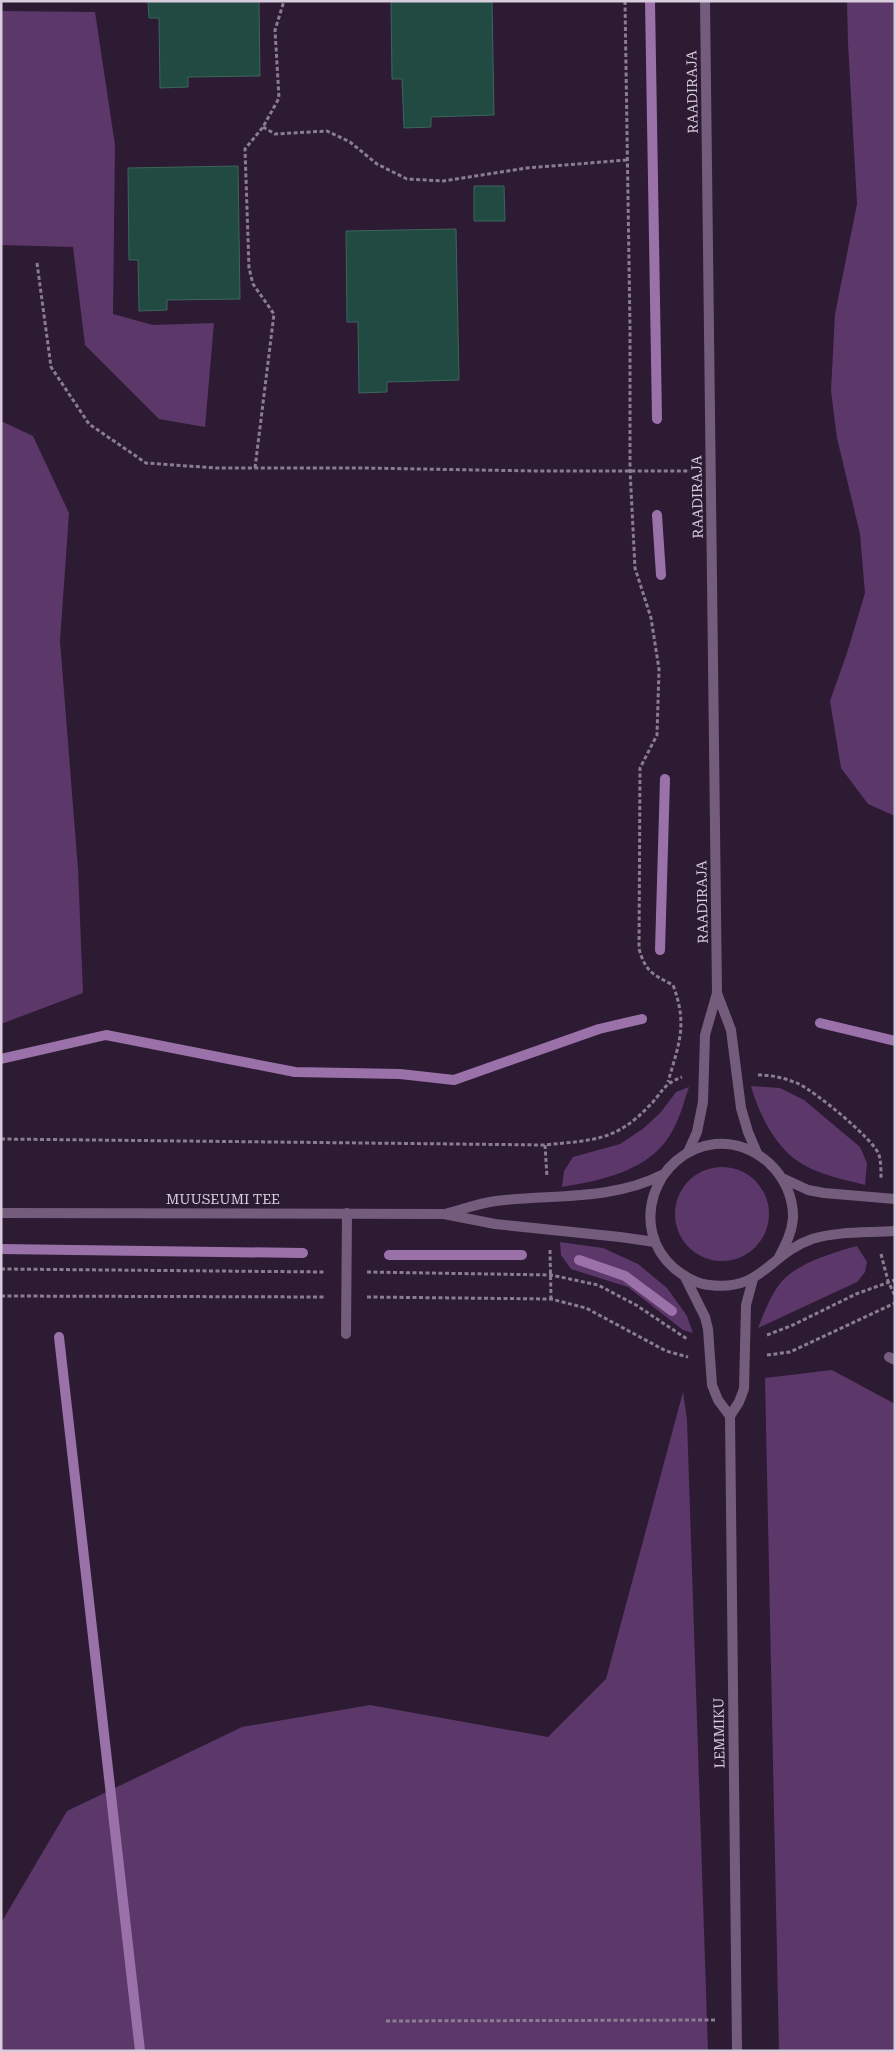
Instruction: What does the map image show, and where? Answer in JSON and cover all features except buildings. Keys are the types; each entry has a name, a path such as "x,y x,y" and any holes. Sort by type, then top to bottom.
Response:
{"street":[{"name":"RAADIRAJA","path":"688,1152 697,1132 703,1102 705,1035 717,993 705,1"},
{"name":"RAADIRAJA","path":"717,993 731,1030 741,1108 757,1153"},
{"name":"MUUSEUMI TEE","path":"779,1257 789,1238 793,1218 790,1197 782,1178 771,1164 757,1153 740,1146 722,1144 705,1146 688,1152 673,1162 662,1176 652,1197 650,1220 655,1242 667,1262 685,1277 707,1285 730,1286 753,1279 767,1270 779,1257 795,1246 813,1239 832,1235 895,1231"},
{"name":"MUUSEUMI TEE","path":"444,1214 496,1201 606,1193 632,1188 662,1176"},
{"name":"MUUSEUMI TEE","path":"782,1178 808,1190 824,1193 895,1199"},
{"name":"MUUSEUMI TEE","path":"1,1213 444,1214 495,1224 655,1242"},
{"path":"346,1334 347,1213"},
{"path":"685,1277 701,1309 708,1329 712,1385 718,1400 730,1416"},
{"name":"LEMMIKU","path":"736,2051 730,1416 739,1402 744,1389 746,1305 753,1279"}],"path":[{"path":"255,468 274,314 253,284 249,268 246,149 263,127 279,98 275,30 284,1"},
{"path":"1,1138 545,1145 597,1140 627,1126 649,1106 668,1082 681,1033 681,1006 674,985 652,974 644,965 640,949 640,768 657,735 659,669 651,618 635,568 630,470 625,1"},
{"path":"263,127 275,134 327,131 350,142 377,164 407,179 443,181 527,168 627,160"},
{"path":"37,263 51,367 89,424 146,463 216,468 710,471"},
{"path":"668,1082 688,1074"},
{"path":"756,1075 773,1075 800,1085 863,1133 873,1143 879,1155 881,1183"},
{"path":"879,1248 888,1281 895,1296"},
{"path":"551,1275 551,1300"},
{"path":"760,1338 793,1325 856,1294 895,1280"},
{"path":"761,1356 790,1352 895,1303"},
{"path":"386,2021 736,2020"}],"shaded area":[{"path":"847,1 895,1 895,816 868,804 841,768 830,701 865,593 860,534 837,438 831,391 835,314 857,204"},
{"path":"1,11 95,12 115,145 113,314 153,325 214,323 205,427 159,419 85,345 73,247 1,245"},
{"path":"1,421 33,436 69,513 60,641 78,869 83,993 1,1024"},
{"path":"751,1086 780,1088 804,1100 860,1147 867,1163 865,1185 829,1176 796,1160 781,1145 768,1127"},
{"path":"689,1087 674,1128 656,1152 632,1168 619,1173 590,1182 562,1187 564,1171 573,1157 620,1144 644,1128 661,1112 676,1092"},
{"path":"722,1167 740,1171 755,1181 765,1196 769,1214 765,1232 755,1247 740,1257 722,1261 704,1257 689,1247 679,1232 675,1214 679,1196 689,1181 704,1171"},
{"path":"560,1242 603,1248 638,1264 667,1288 687,1316 693,1333 683,1330 628,1287 571,1269 561,1255"},
{"path":"857,1246 867,1262 865,1272 857,1282 758,1328 773,1294 781,1282 793,1271 830,1254"},
{"path":"832,1370 895,1404 895,2051 779,2051 765,1378"},
{"path":"683,1392 687,1420 708,2051 1,2051 1,1923 67,1811 242,1727 370,1705 548,1737 606,1679"}],"waterway":[{"path":"650,1 657,419"},
{"path":"657,515 661,575"},
{"path":"660,950 665,779"},
{"path":"1,1059 106,1035 295,1072 400,1074 454,1080 599,1029 642,1019"},
{"path":"820,1023 895,1041"},
{"path":"1,1249 303,1253"},
{"path":"389,1255 522,1255"},
{"path":"579,1260 625,1276 672,1311"},
{"path":"59,1337 140,2051"}]}
